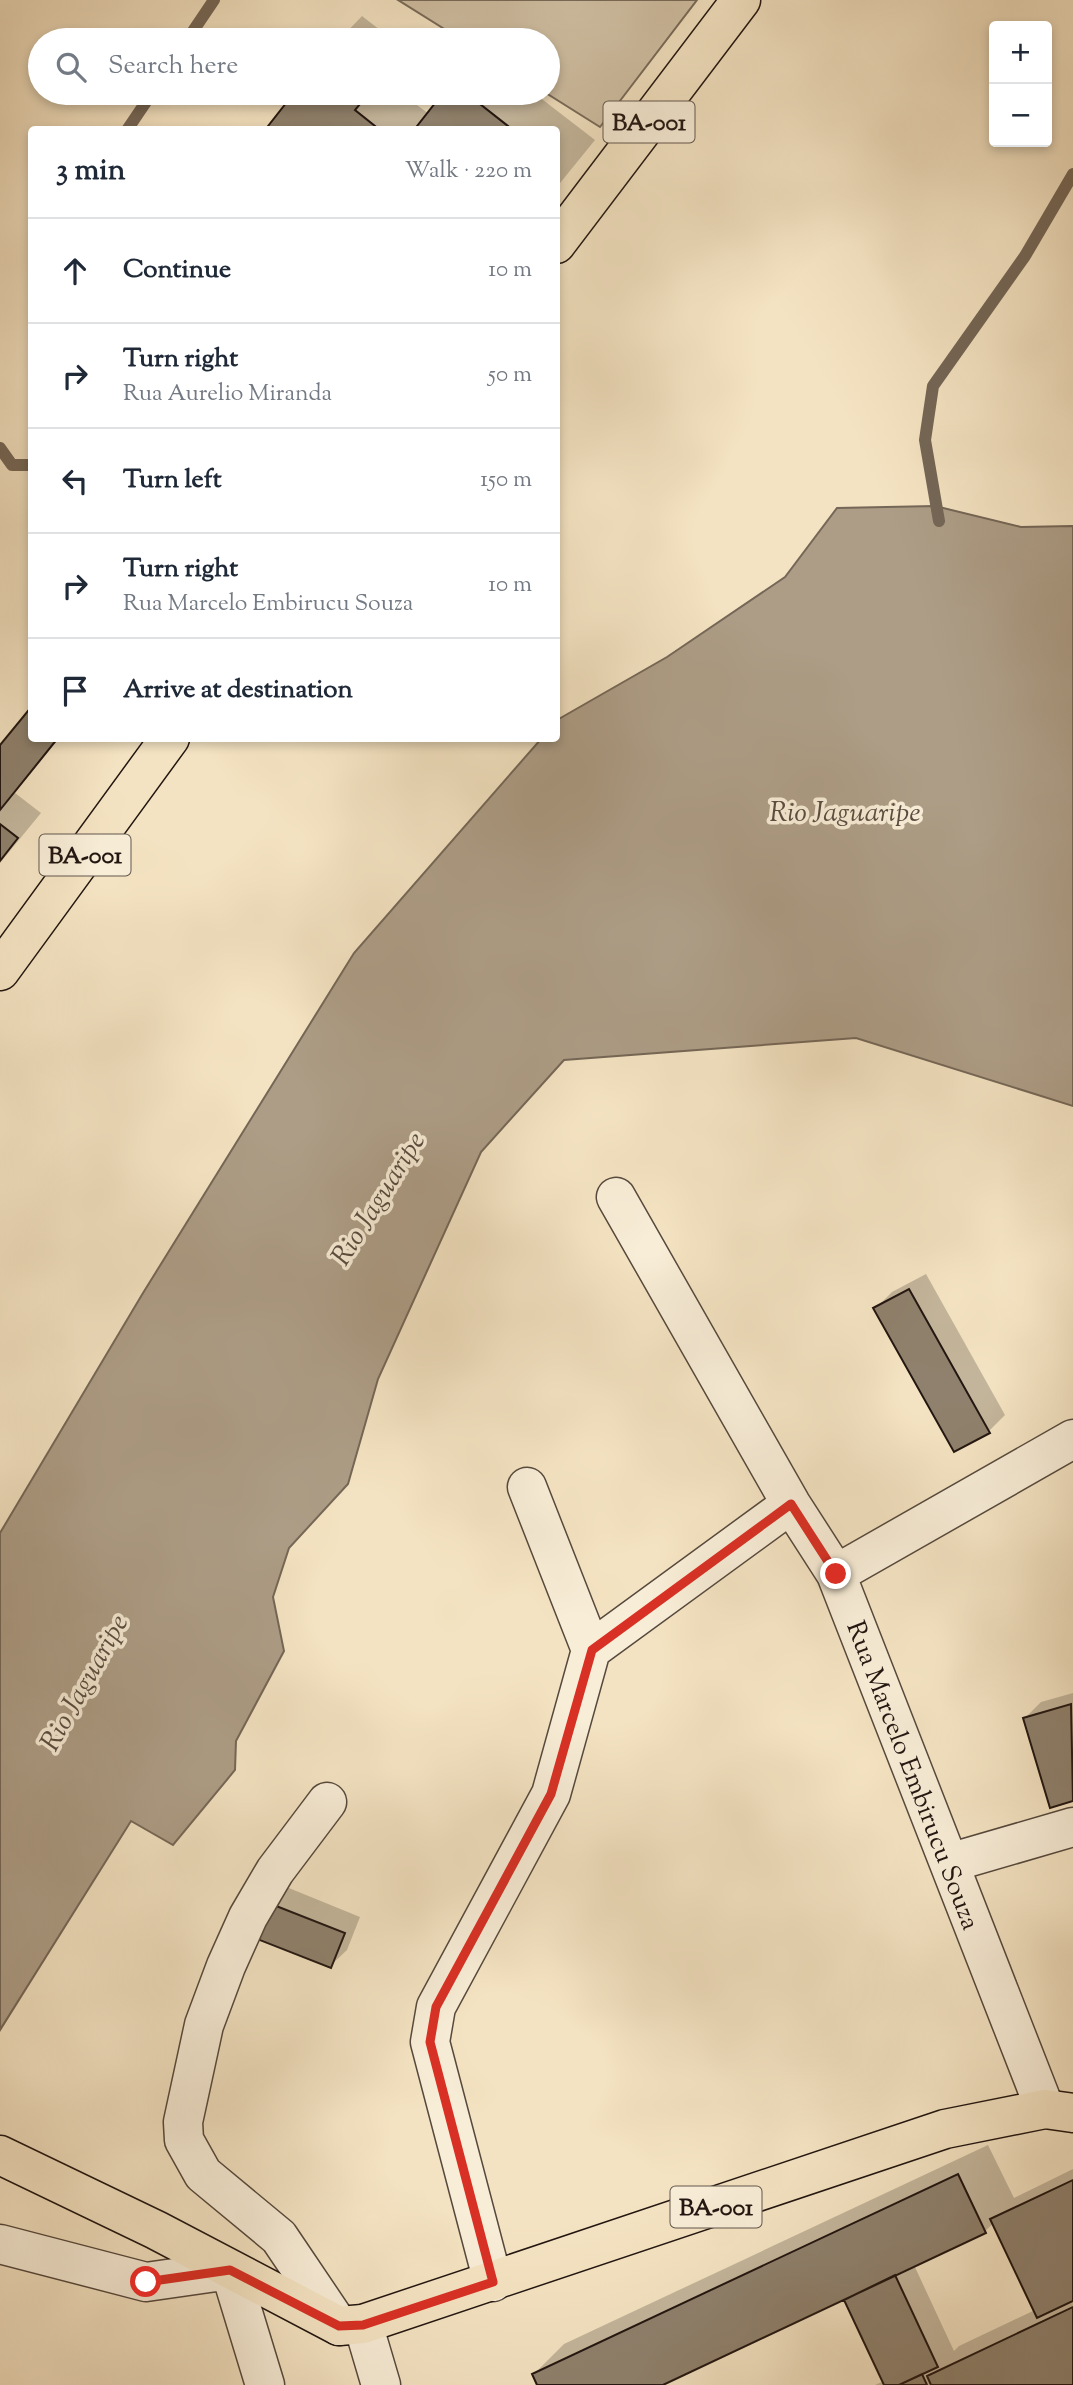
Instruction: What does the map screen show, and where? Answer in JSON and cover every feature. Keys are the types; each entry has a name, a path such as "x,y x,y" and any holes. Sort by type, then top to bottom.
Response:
{"main road":[{"name":"BA-001","path":"560,239 741,0"},
{"name":"BA-001","path":"0,971 167,742"},
{"name":"BA-001","path":"351,2325 493,2282 945,2129 1059,2111"},
{"path":"4,2158 156,2230 230,2270 351,2325"}],"street":[{"name":"Rua Marcelo Embirucu Souza","path":"617,1197 791,1504 836,1574 949,1863 1059,2111"},
{"path":"836,1574 1073,1439"},
{"path":"493,2282 430,2042 436,2007 551,1794 592,1650 527,1487"},
{"path":"592,1650 791,1504"},
{"path":"327,1802 275,1871 248,1917 226,1966 204,2025 183,2122 184,2140 203,2174 279,2237 351,2325 381,2385"},
{"path":"949,1863 1073,1827"},
{"path":"0,2244 146,2282 230,2270 265,2385"}],"shaded area":[{"path":"398,0 697,0 600,127 560,102 560,28 443,28"}],"water":[{"name":"Rio Jaguaripe","path":"935,506 1021,527 1073,526 1073,1106 856,1038 564,1060 481,1152 378,1379 348,1484 289,1548 273,1597 284,1651 236,1741 235,1770 173,1845 131,1821 0,2030 0,1533 143,1293 354,953 538,742 560,742 560,718 667,657 785,577 837,508"}],"building":[{"path":"285,105 359,105 355,110 375,126 268,126"},
{"path":"434,105 481,105 508,126 417,126"},
{"path":"28,711 28,742 55,742 0,810 0,745"},
{"path":"0,824 18,838 0,861"},
{"path":"909,1289 990,1433 954,1452 873,1308"},
{"path":"1071,1704 1073,1801 1050,1808 1023,1718"},
{"path":"266,1902 345,1933 331,1968 252,1937"},
{"path":"958,2174 986,2233 663,2385 537,2385 532,2374"},
{"path":"1073,2180 1073,2301 1037,2318 990,2219"},
{"path":"895,2275 938,2367 899,2385 884,2385 844,2300"},
{"path":"1073,2307 1073,2385 931,2385 927,2376"},
{"path":"922,2374 927,2385 899,2385"}],"waterway":[{"path":"195,28 214,0"},
{"path":"130,126 144,105"},
{"path":"939,521 925,440 933,386 1025,256 1073,174"},
{"path":"0,448 12,465 28,465"}],"route":[{"path":"146,2282 230,2270 339,2326 363,2325 493,2282 430,2042 436,2007 551,1794 592,1650 791,1504 836,1574"}]}
